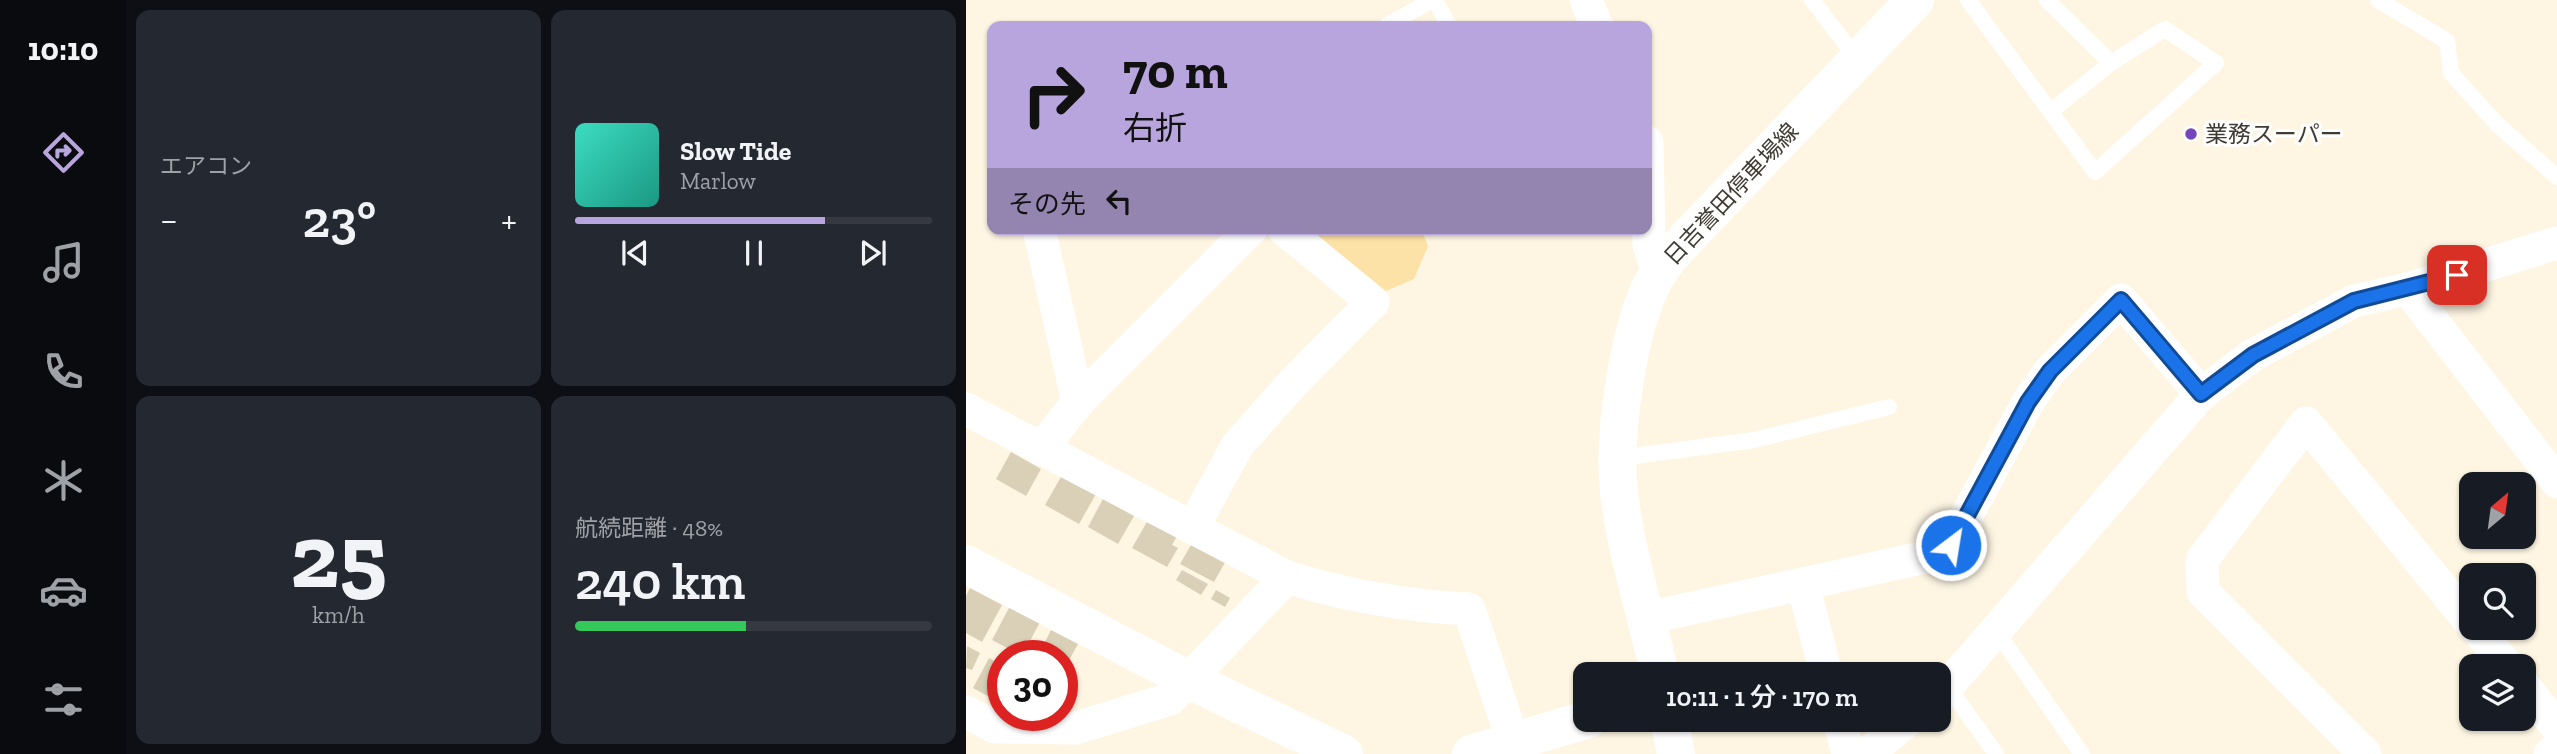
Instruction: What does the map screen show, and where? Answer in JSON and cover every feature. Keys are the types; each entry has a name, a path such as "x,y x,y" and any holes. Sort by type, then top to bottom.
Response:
{"main road":[{"name":"日吉誉田停車場線","path":"1657,662 1626,535 1619,489 1619,458 1629,360 1643,307 1658,272 1685,240 1915,0"},
{"path":"966,564 1187,680 1343,754"},
{"path":"1471,754 1573,724"},
{"path":"1672,732 1676,754"}],"street":[{"path":"1586,0 1595,21"},
{"path":"1040,235 1078,402"},
{"path":"1041,449 1078,402 1245,235"},
{"path":"1194,527 1237,446 1291,385 1373,302 1291,235"},
{"path":"1649,235 1649,245 1658,272"},
{"path":"1951,684 2201,394 2253,355 2354,301 2408,289 2557,243"},
{"path":"2408,289 2557,482"},
{"path":"1647,618 1935,555 1951,545 2028,402 2050,371 2121,300 2201,394"},
{"path":"966,409 1287,577 1328,590 1412,607 1469,609 1513,741"},
{"path":"2365,754 2203,592 2202,559 2306,423 2459,608"},
{"path":"966,712 995,727 1076,728 1170,699 1287,577"},
{"path":"1802,584 1823,662"},
{"path":"2486,640 2497,654"},
{"path":"2536,701 2557,727"},
{"path":"1849,732 1864,753 1892,732"},
{"path":"2550,754 2557,748"}],"lane":[{"path":"1395,21 1433,0 1446,21"},
{"path":"1812,0 1858,60"},
{"path":"1968,0 2050,112 2095,172 2216,63 2165,29 2111,63 2050,112"},
{"path":"2047,0 2111,63"},
{"path":"2378,0 2447,41 2451,73 2497,124 2557,177"},
{"path":"1619,458 1755,440 1889,407"},
{"path":"1997,632 2082,754"},
{"path":"1951,700 1996,754"}],"shaded area":[{"path":"1308,235 1423,235 1428,246 1414,279 1381,293"}],"building":[{"path":"1011,452 1041,469 1026,496 996,479"},
{"path":"1062,475 1096,494 1079,524 1045,505"},
{"path":"1103,499 1134,516 1118,544 1088,527"},
{"path":"1152,513 1181,529 1172,545 1178,548 1167,567 1132,548"},
{"path":"1195,538 1228,557 1214,582 1180,564"},
{"path":"1182,570 1208,584 1201,595 1176,580"},
{"path":"970,588 1002,605 982,642 966,633 966,596"},
{"path":"1216,590 1230,598 1225,607 1211,599"},
{"path":"1010,606 1040,622 1030,640 992,640"},
{"path":"1051,630 1070,640 1046,640"},
{"path":"967,646 980,653 972,670 966,668"},
{"path":"987,662 987,696 973,688"}],"place":[{"name":"業務スーパー","path":"2191,134"}],"route":[{"path":"1951,545 1961,531 2028,402 2050,371 2121,300 2201,394 2253,355 2354,301 2457,275"}]}
